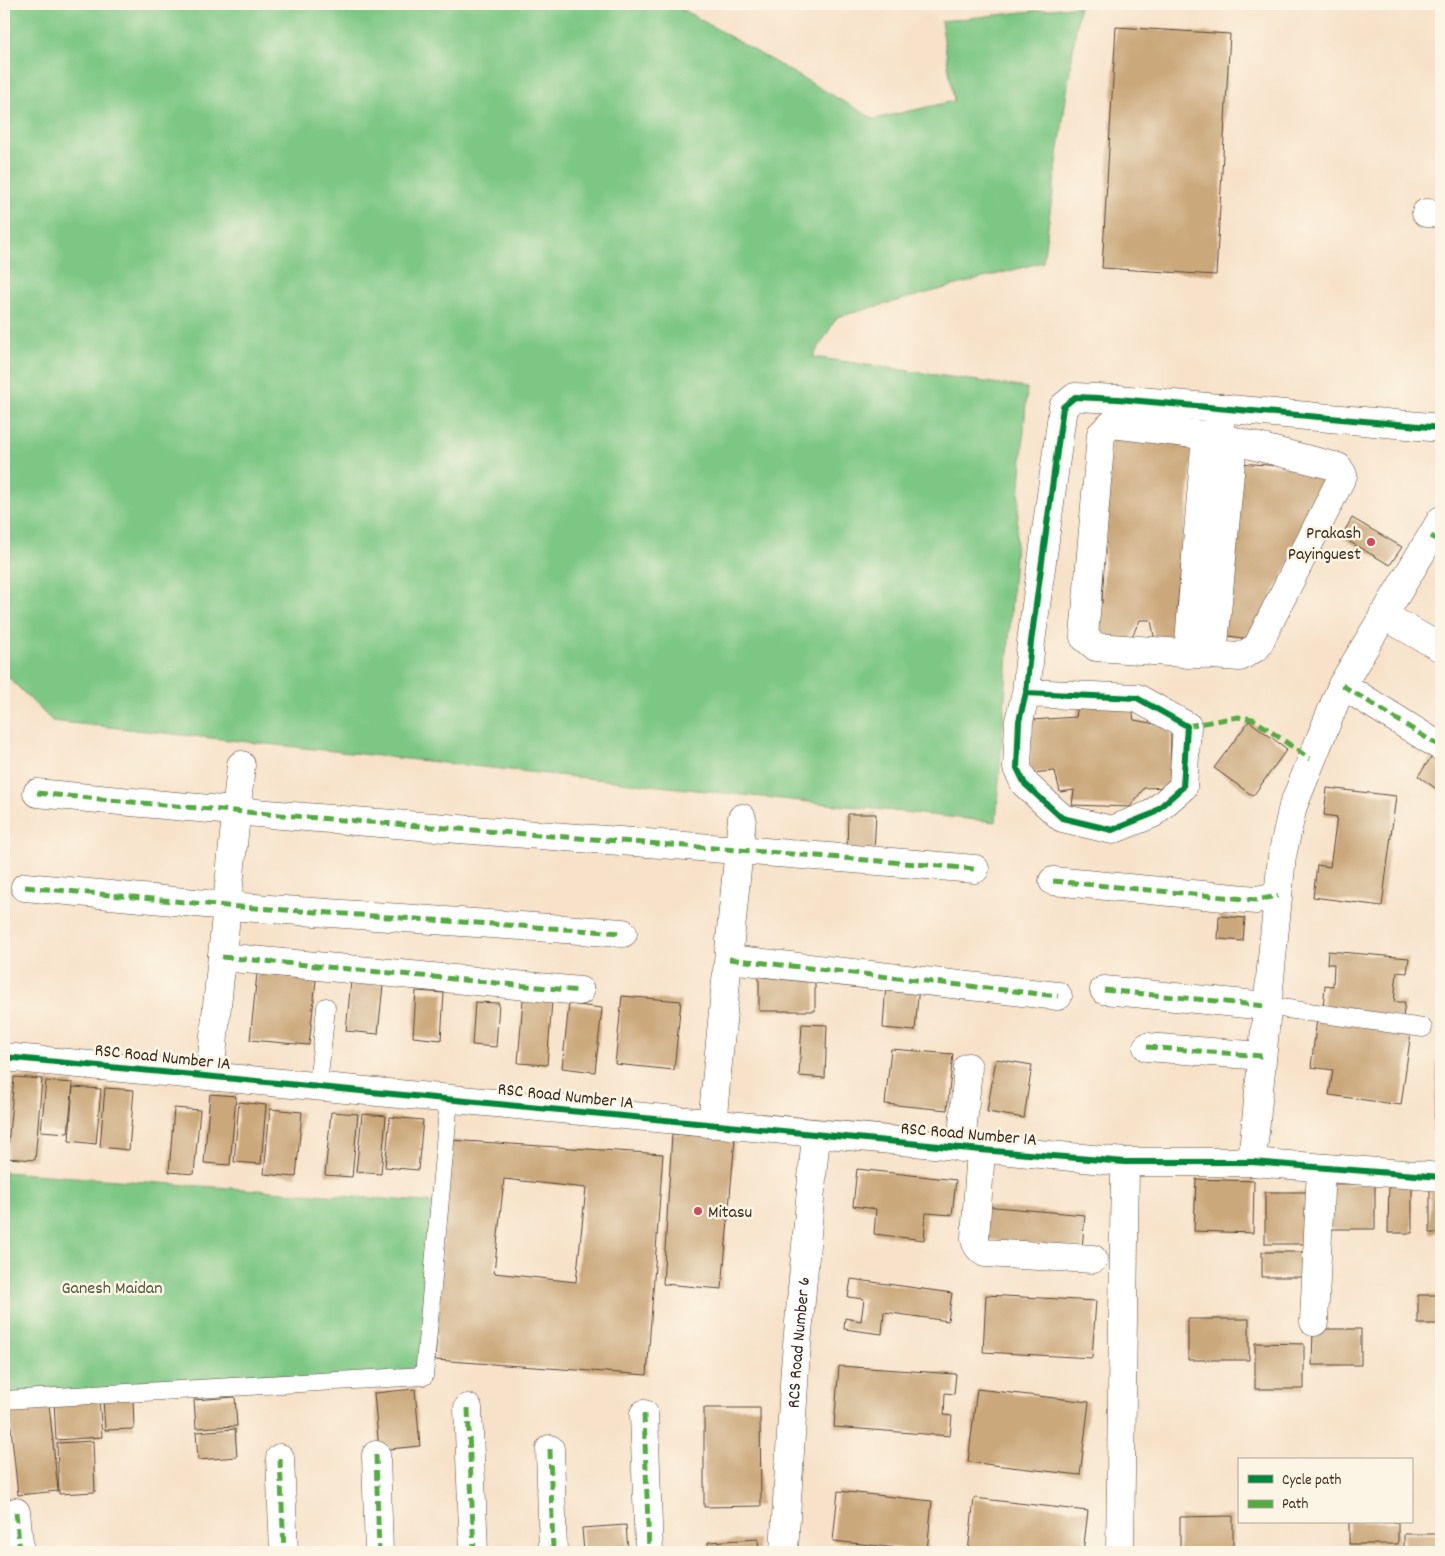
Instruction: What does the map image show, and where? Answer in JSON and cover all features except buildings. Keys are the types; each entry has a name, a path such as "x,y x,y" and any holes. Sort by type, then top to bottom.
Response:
{"street":[{"path":"1026,693 1137,698 1174,717 1187,726 1183,787 1152,814 1112,830 1062,818 1024,784 1017,768 1020,721 1026,693 1031,642 1063,407 1075,397 1118,399 1441,428"},
{"path":"1200,654 1221,408"},
{"path":"1112,424 1219,438 1338,467 1343,475 1257,647 1240,657 1096,647 1084,637 1101,434 1112,424"},
{"path":"1252,1162 1282,856 1293,806 1342,685 1383,615 1438,533"},
{"path":"1383,615 1441,648"},
{"path":"1342,685 1441,747"},
{"path":"210,1076 241,766"},
{"path":"37,793 236,813 739,848 975,869"},
{"path":"712,1124 742,818"},
{"path":"1053,881 1256,900 1278,896"},
{"path":"25,887 227,906 623,933"},
{"path":"222,957 580,991"},
{"path":"729,959 1058,996"},
{"path":"1104,990 1266,1006"},
{"path":"1148,1047 1262,1056"},
{"name":"RSC Road Number 1A","path":"8,1053 210,1076 971,1149 1125,1162 1252,1162 1441,1177"},
{"path":"968,1067 976,1245 985,1253 1093,1259"},
{"name":"RCS Road Number 6","path":"784,1552 795,1367 816,1134"},
{"path":"1120,1552 1125,1162"},
{"path":"1314,1322 1321,1168"},
{"path":"468,1408 474,1552"},
{"path":"644,1414 649,1552"},
{"path":"550,1449 553,1552"},
{"path":"376,1455 379,1552"},
{"path":"280,1458 284,1552"},
{"path":"16,1512 20,1552"}],"lane":[{"path":"1266,1006 1423,1028"},
{"path":"318,1086 326,1007"},
{"path":"4,1400 424,1376 449,1099"}],"green space":[{"path":"4,4 673,4 874,119 954,101 941,21 1079,6 1043,262 837,317 813,357 1027,388 996,822 52,721 4,673"},
{"name":"Ganesh Maidan","path":"4,1172 440,1203 424,1376 4,1400"}],"marked path":[{"path":"1431,536 1441,542"},
{"path":"1342,685 1441,747"},
{"path":"1187,726 1238,717 1253,719 1310,759"},
{"path":"37,793 388,824 975,869"},
{"path":"1053,881 1256,900 1278,896"},
{"path":"25,887 227,906 623,933"},
{"path":"222,957 580,991"},
{"path":"729,959 1058,996"},
{"path":"1104,990 1266,1006"},
{"path":"1147,1047 1262,1056"},
{"path":"468,1408 474,1552"},
{"path":"644,1414 649,1552"},
{"path":"550,1449 553,1552"},
{"path":"376,1455 379,1552"},
{"path":"280,1458 284,1552"},
{"path":"16,1512 20,1552"}],"cycle path":[{"path":"1026,693 1137,698 1187,726 1183,787 1152,814 1112,830 1062,818 1025,784 1017,768 1019,721 1026,693 1031,642 1063,407 1075,397 1118,399 1441,428"},
{"path":"4,1057 981,1150 1125,1162 1252,1162 1441,1177"}],"place":[{"name":"Prakash Payinguest","path":"1371,542"},
{"name":"Mitasu","path":"698,1211"}]}
